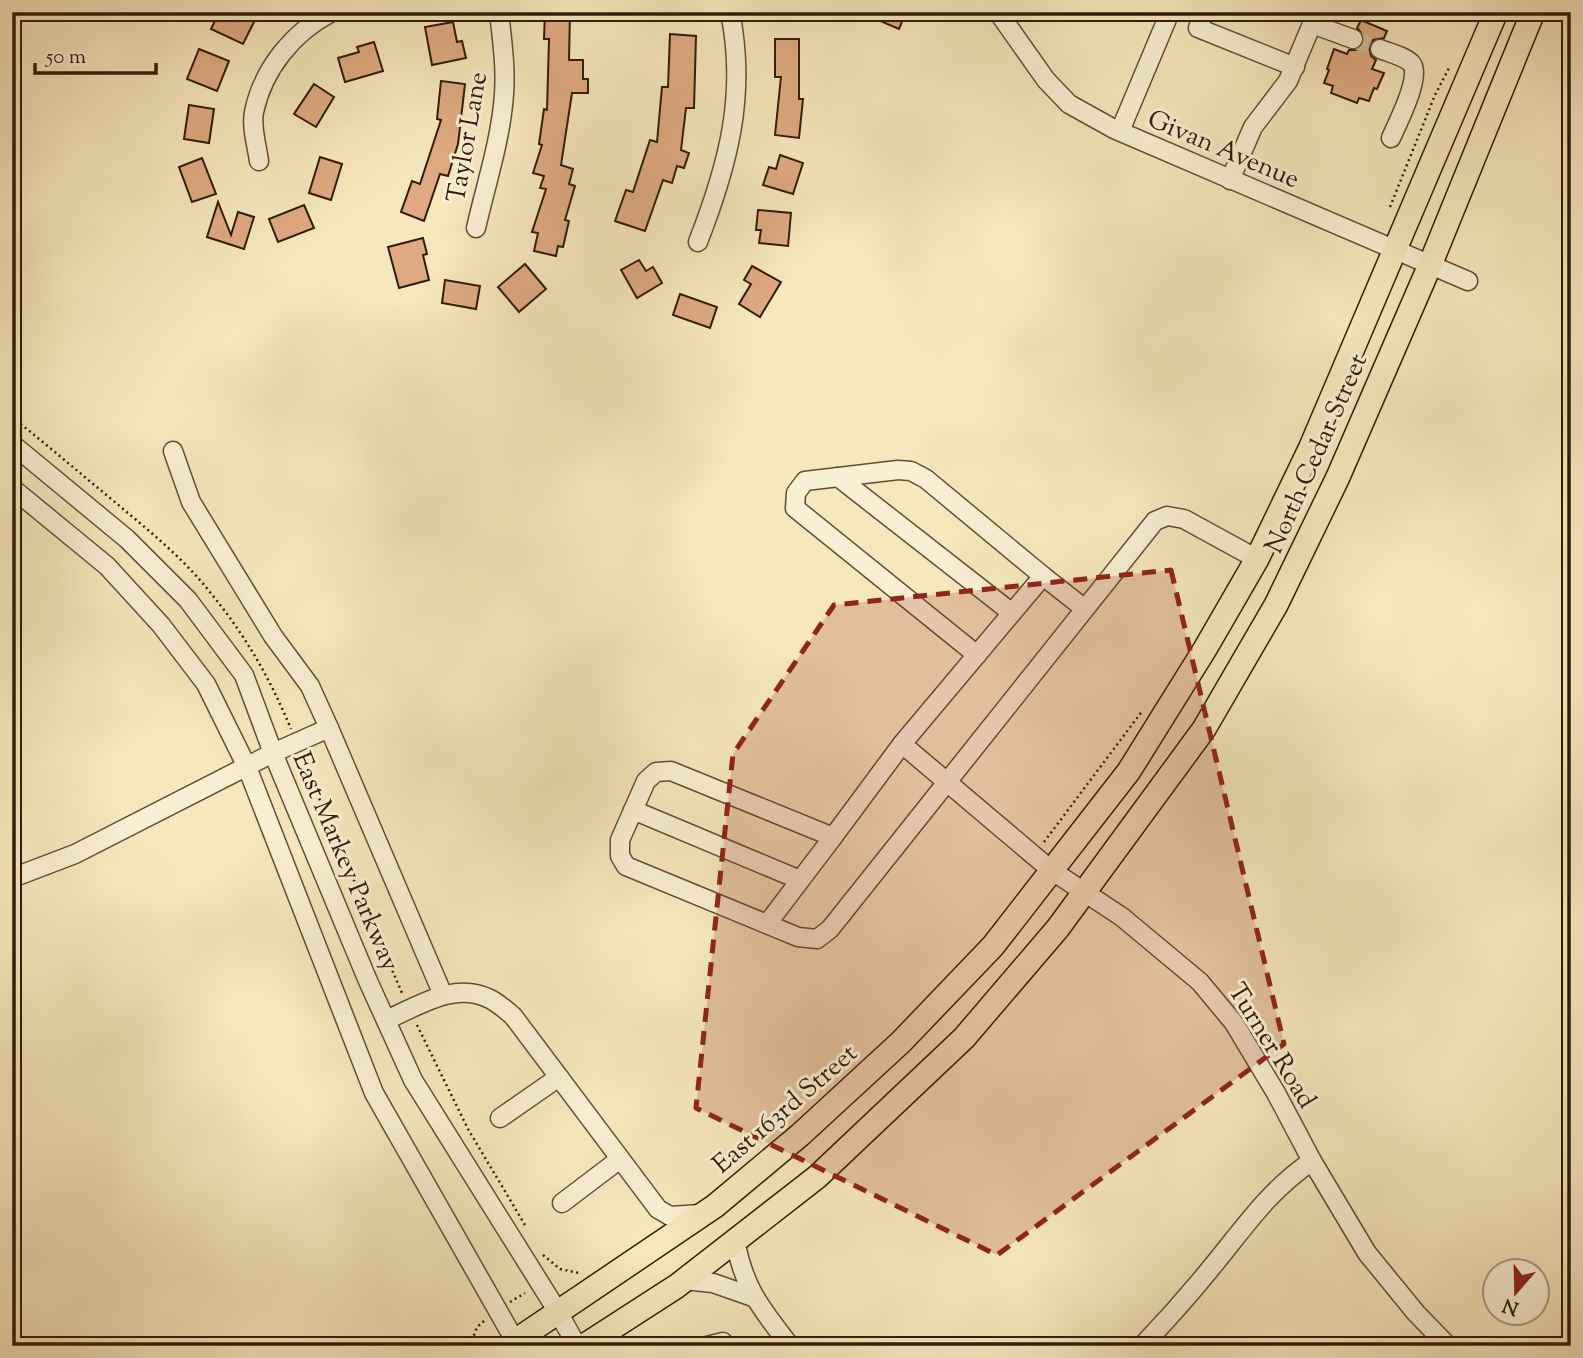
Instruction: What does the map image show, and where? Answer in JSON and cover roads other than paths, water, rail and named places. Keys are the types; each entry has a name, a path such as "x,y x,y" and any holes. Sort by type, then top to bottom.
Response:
{"main road":[{"name":"North Cedar Street","path":"1047,864 1129,771 1257,559 1310,449 1496,12"},
{"name":"North Cedar Street","path":"1087,889 1204,729 1276,605 1338,477 1430,265 1533,12"},
{"name":"East 163rd Street","path":"514,1344 703,1214 800,1135 901,1042 993,946 1047,864"},
{"path":"584,1346 684,1280 817,1177 964,1038 1058,928 1087,889"}],"street":[{"path":"259,160 254,114 270,71 312,17 332,12"},
{"name":"Taylor Lane","path":"476,228 499,130 504,96 505,61 499,12"},
{"path":"698,242 724,172 736,107 735,42 730,12"},
{"name":"Givan Avenue","path":"998,12 1069,104 1120,131 1230,180 1468,281"},
{"path":"1120,131 1170,12"},
{"path":"1204,12 1198,28 1294,67"},
{"path":"1230,180 1253,127 1288,80 1315,18 1353,39"},
{"path":"1380,49 1408,61 1415,71 1413,84 1391,138"},
{"name":"East Markey Parkway","path":"12,444 127,539 188,600 244,676 273,753 413,1080 577,1346"},
{"path":"173,451 191,502 273,636 310,686 443,995"},
{"path":"977,655 795,508 796,493 805,481 898,470 911,471 926,479 1085,609"},
{"path":"838,477 1012,613"},
{"path":"12,488 107,566 161,625 206,684 247,767 373,1093 514,1344"},
{"path":"833,837 671,771 656,772 646,781 620,840 620,856 625,866 799,937 817,939 830,929 1155,521 1167,516 1184,519 1257,559"},
{"path":"767,924 902,744 1043,576"},
{"path":"12,878 75,854 273,753 329,728"},
{"name":"Turner Road","path":"902,744 1047,864 1087,889 1200,982 1234,1023 1367,1253 1416,1313 1448,1346"},
{"path":"633,810 800,880"},
{"path":"386,1020 443,995 464,991 490,999 513,1016 658,1209 670,1216 703,1214"},
{"path":"500,1118 559,1077"},
{"path":"562,1203 620,1159"},
{"path":"1142,1346 1270,1195 1312,1161"},
{"path":"736,1240 740,1265 753,1297 790,1346"},
{"path":"684,1280 713,1283 753,1297"}],"tunnel":[{"path":"1353,39 1380,49"}]}
